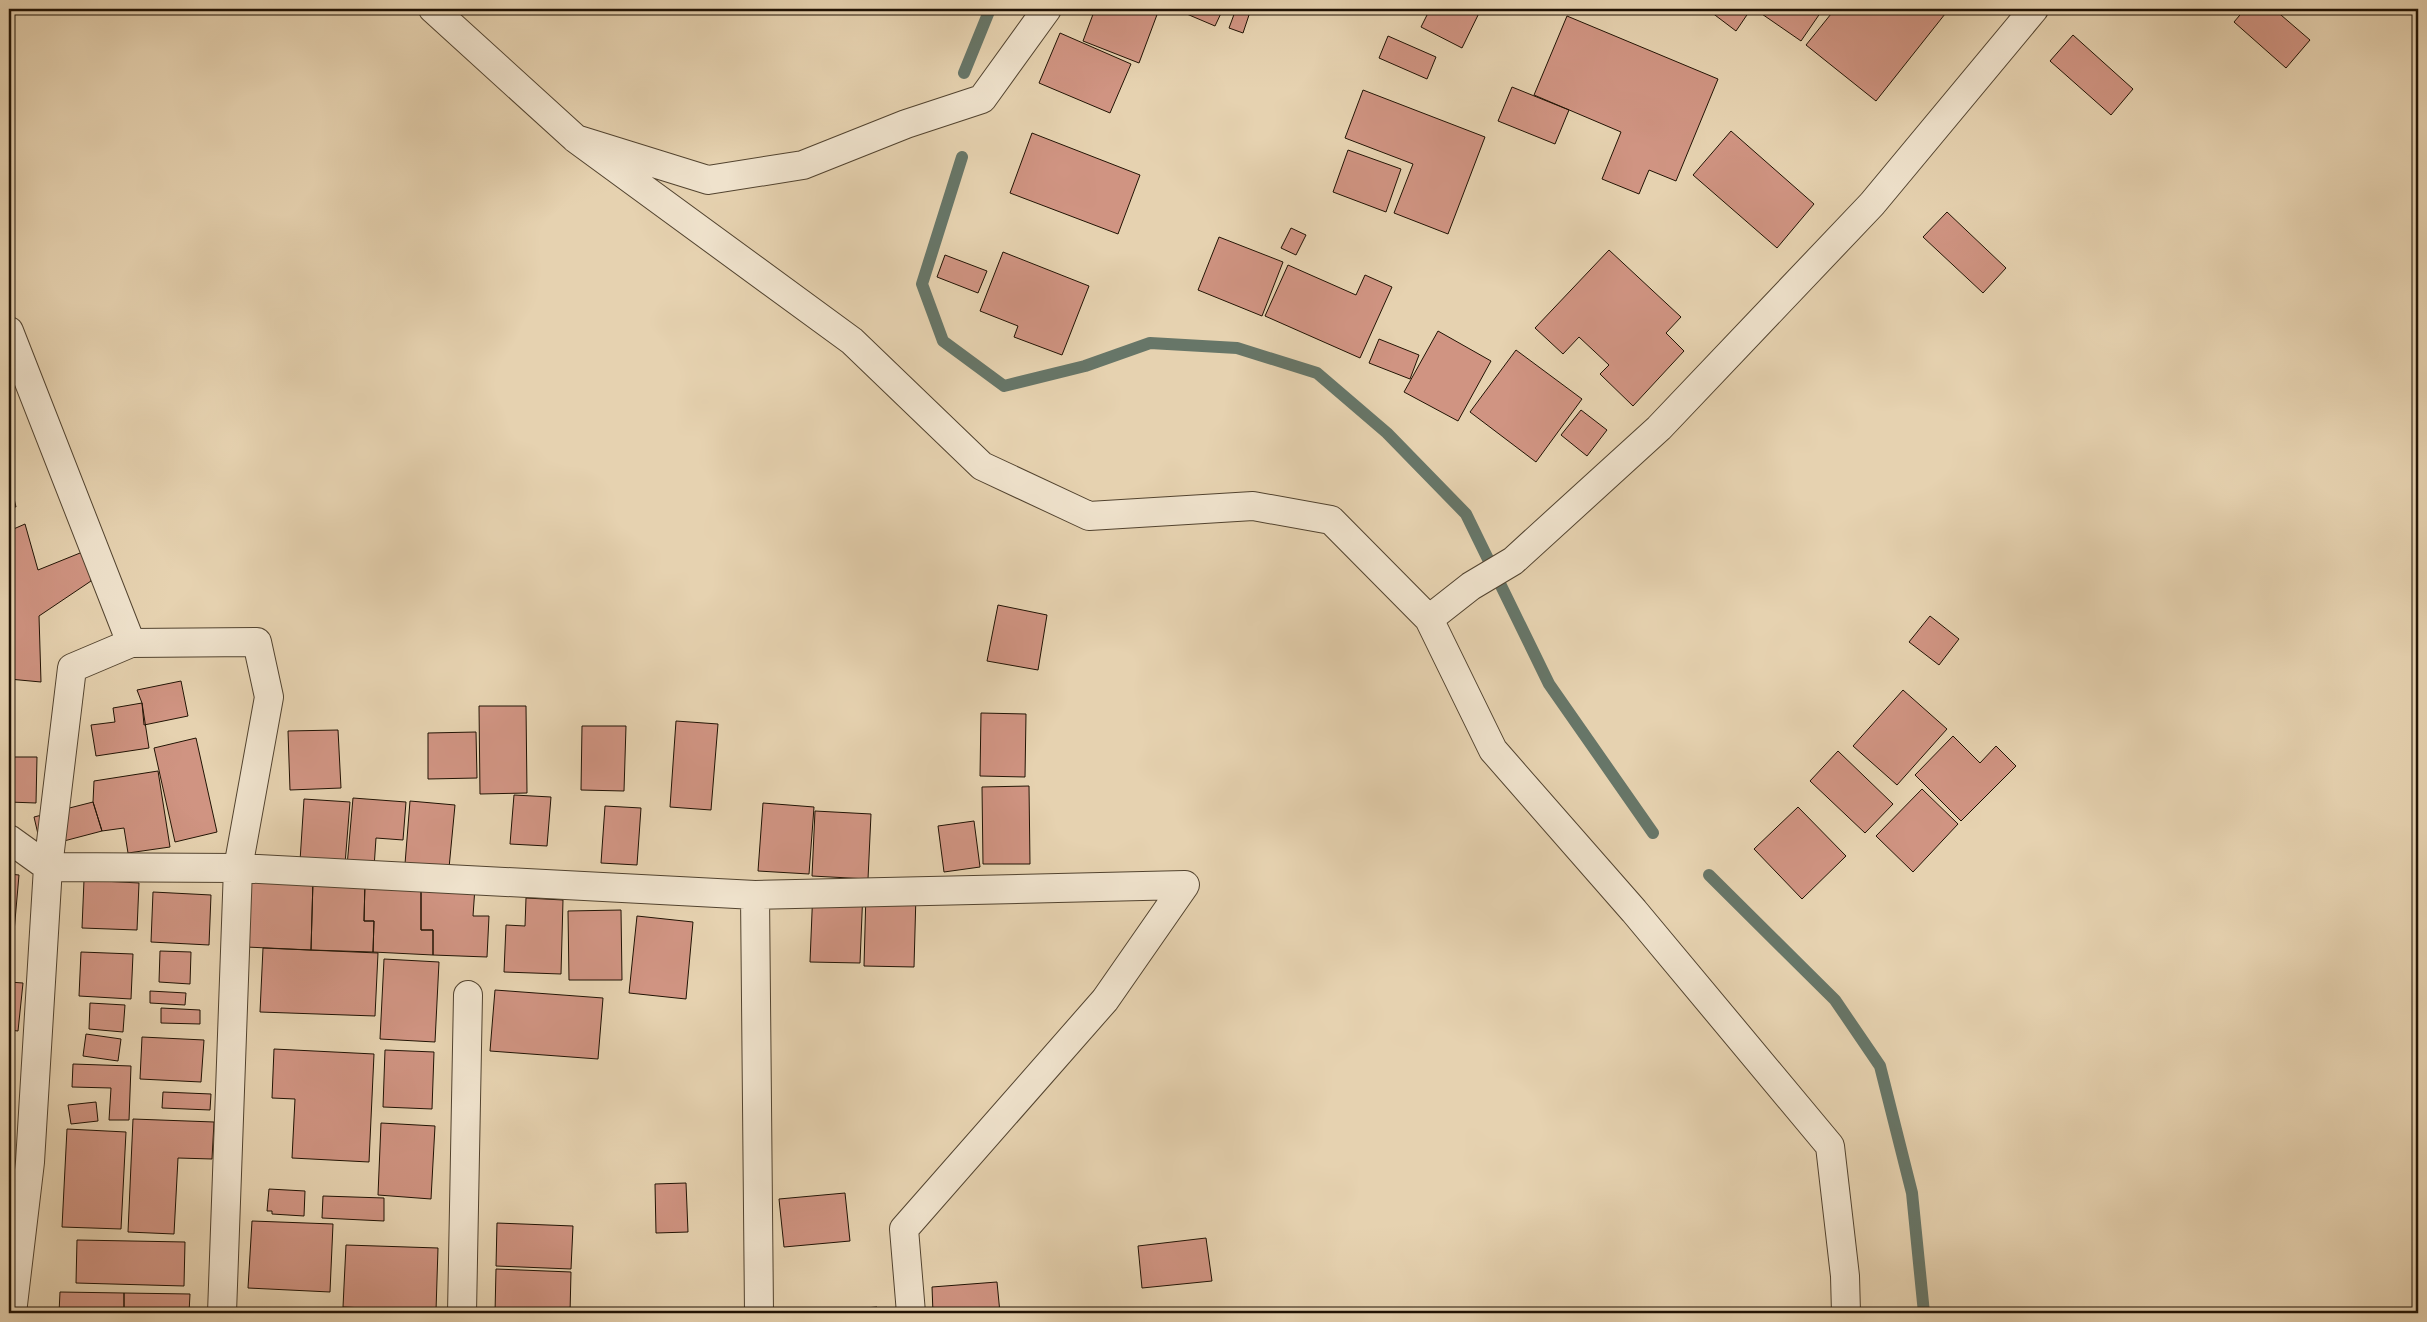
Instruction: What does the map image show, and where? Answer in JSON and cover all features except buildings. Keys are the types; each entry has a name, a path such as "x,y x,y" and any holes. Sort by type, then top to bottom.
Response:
{"street":[{"path":"433,9 576,139 852,340 982,466 1089,516 1252,506 1331,520 1429,619 1493,750 1634,911 1830,1146 1845,1276 1846,1313"},
{"path":"576,139 708,180 803,165 906,124 982,99 1047,9"},
{"path":"1429,619 1471,586 1513,561 1659,428 1872,204 2034,9"},
{"path":"9,331 131,644"},
{"path":"12,1313 30,1162 48,867 72,668 131,644 257,642 269,697 238,868 222,1313"},
{"path":"9,839 48,867 238,868 755,895 1186,885 1105,1000 904,1229 911,1313"},
{"path":"755,895 759,1313"},
{"path":"462,1313 468,995"}],"waterway":[{"path":"964,73 990,9"},
{"path":"962,157 922,284 943,341 1004,386 1085,366 1150,343 1237,348 1317,373 1387,433 1466,514 1549,684 1653,833"},
{"path":"1709,875 1835,1000 1880,1066 1912,1193 1924,1313"}]}
